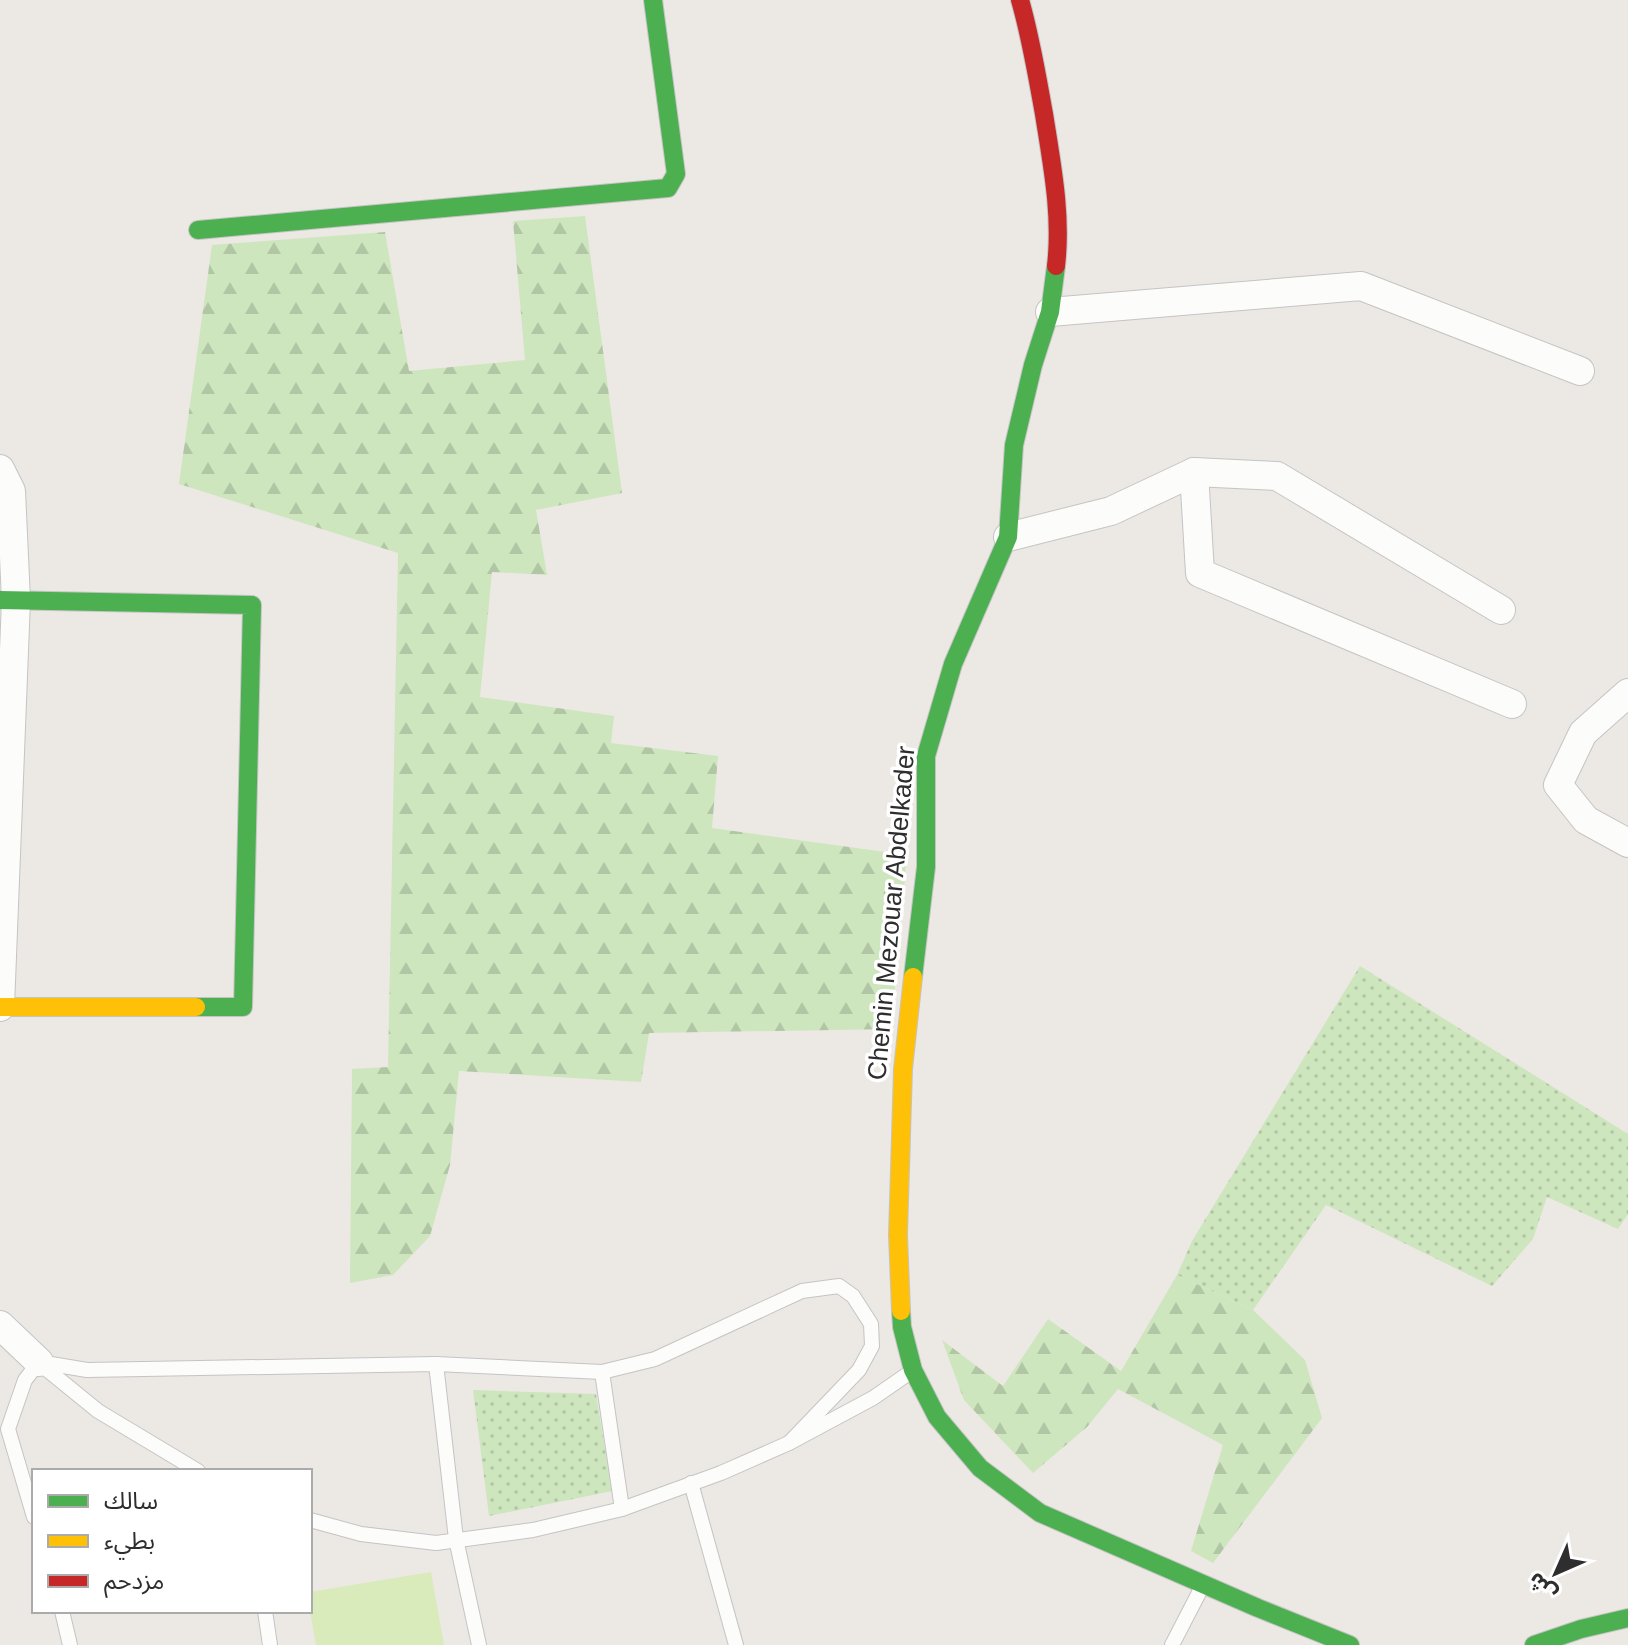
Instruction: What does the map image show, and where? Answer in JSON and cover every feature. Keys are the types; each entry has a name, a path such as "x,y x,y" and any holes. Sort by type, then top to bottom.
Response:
{"street":[{"path":"198,230 668,188 676,174 653,0"},
{"name":"Chemin Mezouar Abdelkader","path":"1020,0 1030,35 1055,180 1059,240 1050,312 1033,365 1014,445 1008,537 953,664 926,756 926,867 903,1069 898,1235 902,1327 913,1370 937,1417 980,1468 1040,1513 1350,1645"},
{"path":"1050,312 1361,286 1580,371"},
{"path":"0,469 11,491 8,600 0,1007 243,1007 252,605 8,600"},
{"path":"1008,537 1111,511 1194,472 1277,476 1501,610"},
{"path":"1194,472 1200,573 1512,704"},
{"path":"1628,693 1583,733 1558,785 1586,820 1628,843"},
{"path":"0,1325 39,1362"},
{"path":"1534,1645 1566,1640 1581,1629 1628,1618"}],"lane":[{"path":"39,1362 87,1370 436,1364 602,1372 655,1359 802,1291 839,1286 853,1296 871,1324 872,1346 859,1370 789,1443"},
{"path":"39,1362 98,1411 195,1469"},
{"path":"32,1510 8,1429 25,1380 39,1362"},
{"path":"436,1364 456,1539 479,1645"},
{"path":"312,1521 361,1534 436,1543 533,1530 622,1509 789,1443 873,1398 913,1370"},
{"path":"602,1372 622,1509"},
{"path":"691,1483 736,1645"},
{"path":"1172,1645 1204,1584"},
{"path":"62,1613 70,1645"},
{"path":"265,1613 270,1645"}],"green space":[{"path":"585,216 622,493 536,510 547,575 492,572 480,697 614,716 611,743 718,756 712,828 907,855 891,1029 649,1033 641,1082 459,1071 450,1165 430,1236 393,1275 350,1283 352,1069 388,1067 398,553 179,484 212,245 385,232 409,371 525,360 513,221"},
{"path":"1360,966 1628,1134 1628,1214 1618,1229 1547,1197 1533,1239 1492,1286 1326,1205 1253,1310 1177,1275 1192,1241"},
{"path":"1177,1275 1253,1310 1305,1360 1322,1418 1213,1563 1191,1551 1223,1445 1118,1389 1087,1427 1033,1473 964,1400 942,1340 1003,1386 1048,1319 1121,1371"},
{"path":"473,1390 596,1394 612,1491 489,1516"},
{"path":"431,1572 444,1645 316,1645 310,1613 312,1592"}],"traffic: fast":[{"path":"198,230 668,188 676,174 653,0"},
{"path":"913,977 926,867 926,756 953,664 1008,537 1014,445 1033,365 1050,312 1056,266"},
{"path":"0,600 252,605 243,1007 196,1007"},
{"path":"901,1311 913,1370 937,1417 980,1468 1040,1513 1350,1645"},
{"path":"1534,1645 1581,1629 1628,1618"}],"traffic: slow":[{"path":"901,1311 898,1235 903,1069 913,977"},
{"path":"0,1007 196,1007"}],"traffic: jam":[{"path":"1020,0 1034,57 1053,171 1058,228 1056,266"}]}
